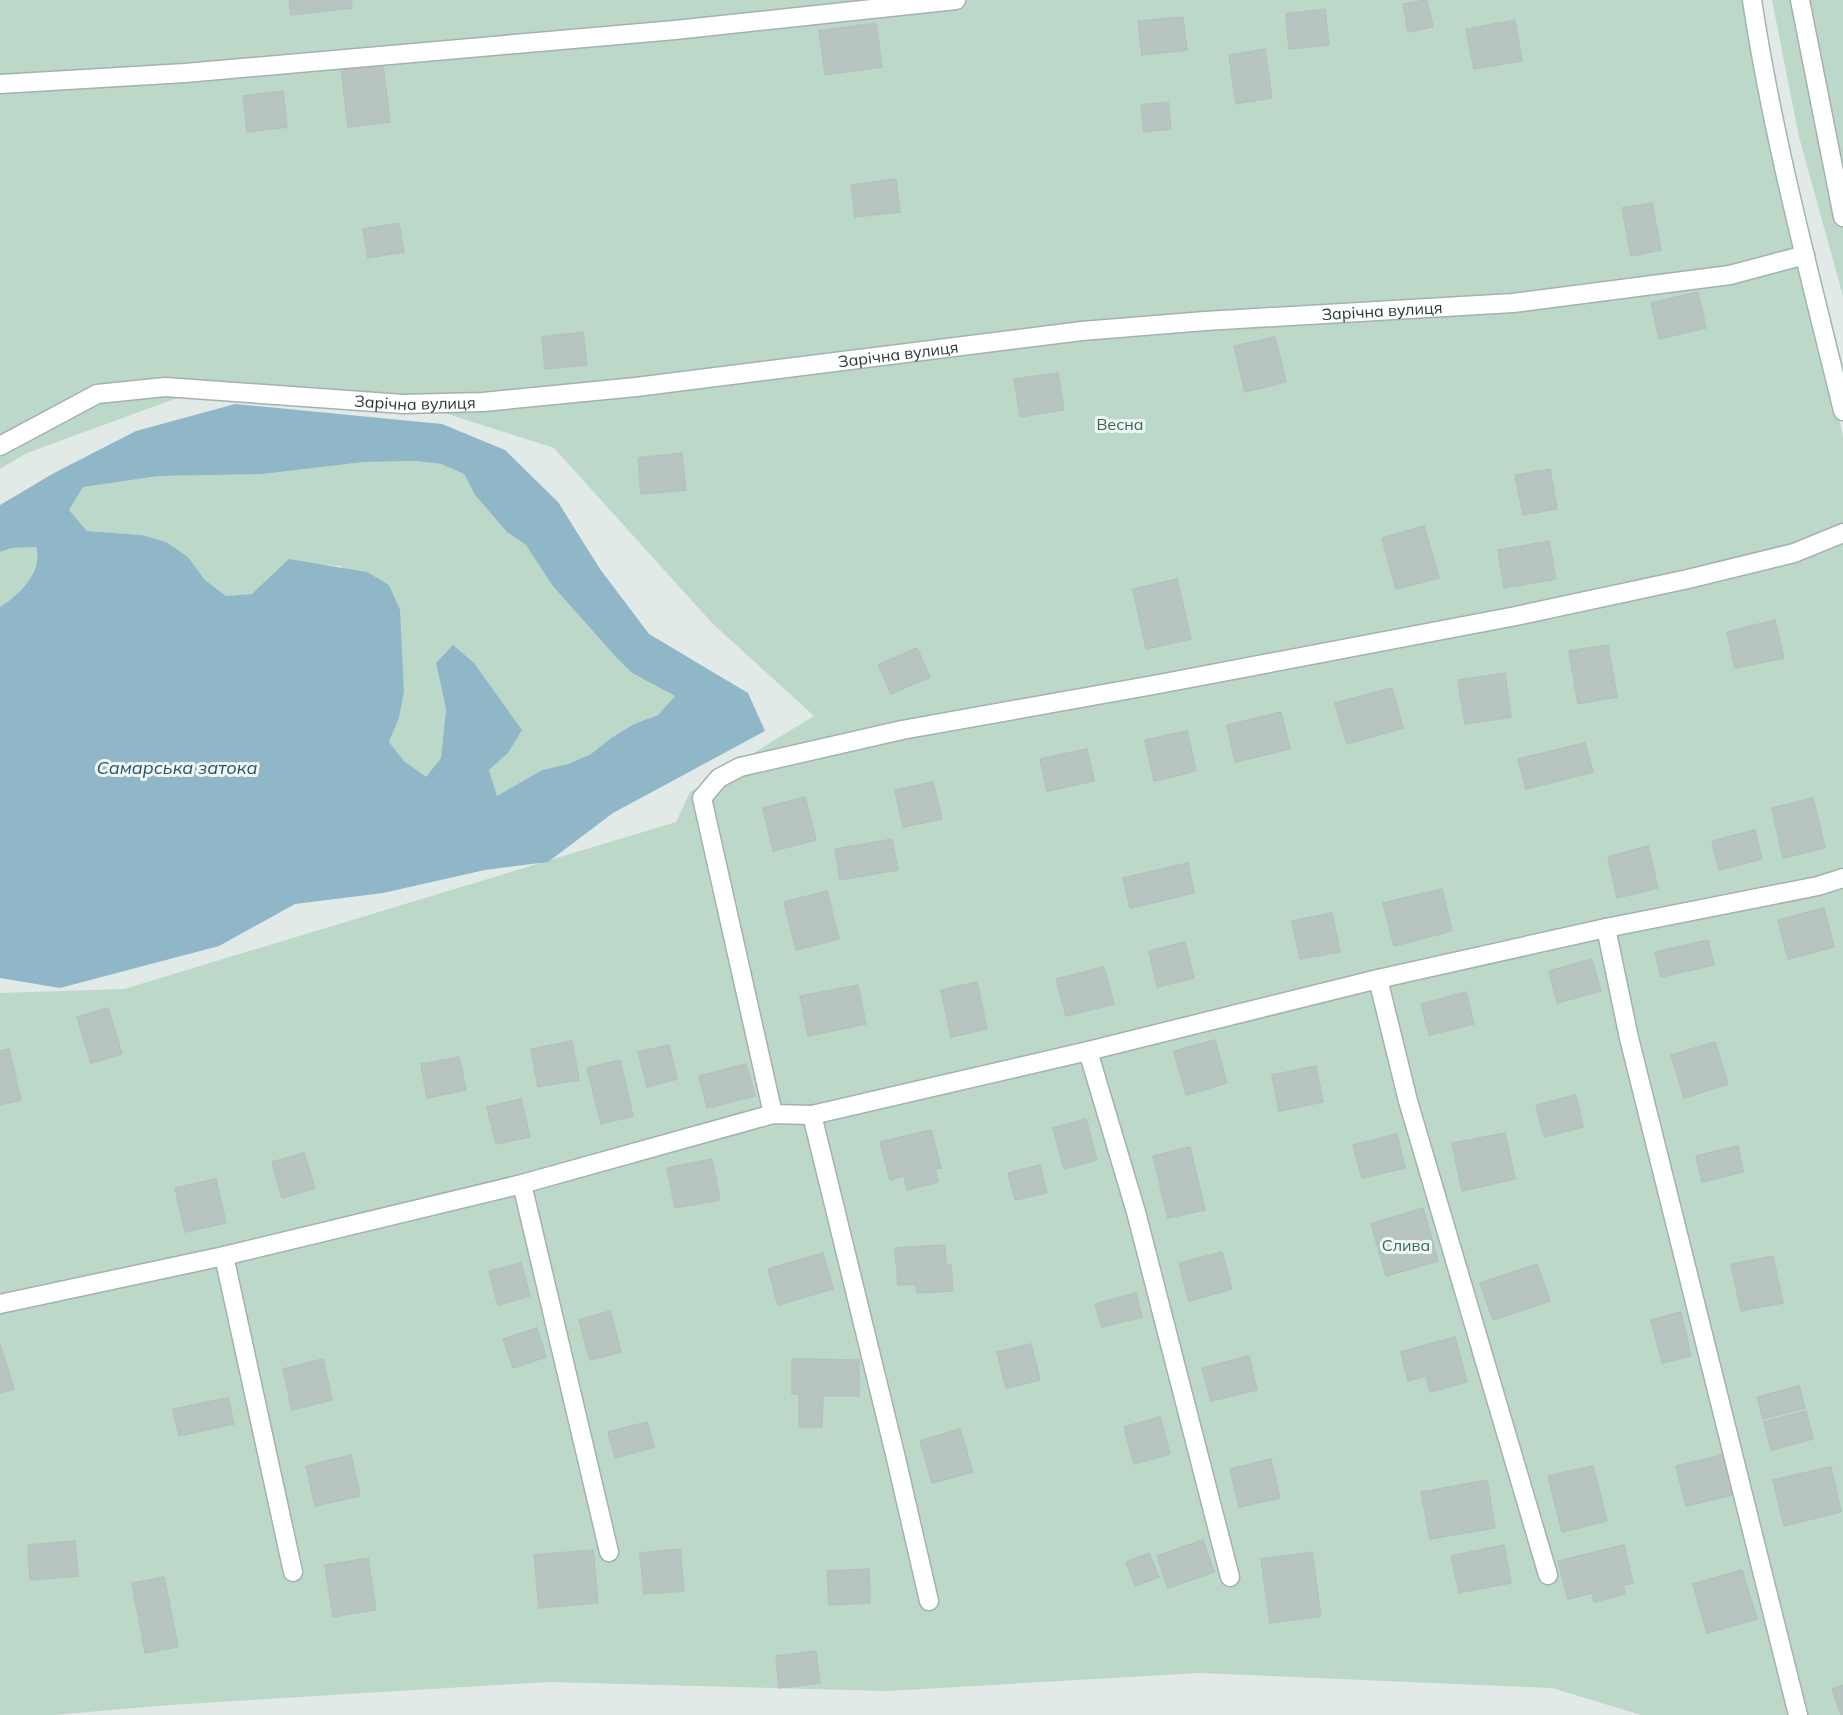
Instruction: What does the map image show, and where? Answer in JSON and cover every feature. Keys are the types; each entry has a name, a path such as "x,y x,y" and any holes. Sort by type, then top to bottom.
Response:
{"street":[{"path":"0,84 185,73 675,30 956,0"},
{"path":"1752,0 1760,54 1843,411"},
{"path":"1800,0 1843,217"},
{"name":"Зарічна вулиця","path":"0,446 97,394 165,387 403,404 483,402 647,386 1083,331 1205,321 1513,303 1730,275 1805,255"},
{"path":"773,1114 702,798 719,778 740,768 902,729 1159,684 1516,616 1688,579 1794,553 1843,533"},
{"path":"0,1304 224,1256 522,1184 773,1114 812,1115 1088,1051 1378,979 1606,928 1843,879"},
{"path":"1606,928 1632,1049 1798,1715"},
{"path":"1378,979 1408,1101 1548,1575"},
{"path":"1088,1051 1136,1212 1230,1576"},
{"path":"812,1115 929,1601"},
{"path":"522,1184 609,1552"},
{"path":"224,1256 293,1572"}],"green space":[{"path":"0,0 1748,0 1843,436 1843,1715 1641,1715 1552,1688 1199,1673 888,1691 548,1682 169,1705 54,1715 0,1715 0,993 124,989 676,822 690,792 814,716 712,623 554,448 379,392 218,383 27,453 0,469"},
{"path":"1772,0 1843,0 1843,296 1799,137"},
{"path":"416,461 441,464 464,474 475,495 507,532 526,545 552,585 632,673 675,696 658,715 634,724 591,754 568,764 542,770 497,797 489,770 508,753 521,729 474,663 436,663 446,709 441,758 426,778 404,761 389,742 399,718 404,691 401,664 341,566 315,564 252,594 226,596 205,580 188,557 142,535 87,531 69,510 83,487 159,476 263,474 364,462"},
{"path":"36,547 36,565 33,574 15,596 0,607 0,552 12,548"}],"water":[{"name":"Самарська затока","path":"235,404 442,424 505,450 558,502 600,569 649,634 748,693 765,731 613,813 548,862 485,870 383,893 295,904 219,946 60,988 0,978 0,607 28,582 33,574 37,556 36,547 12,548 0,552 0,505 54,473 136,431","holes":["416,461 441,464 464,474 475,495 507,532 526,545 552,585 632,673 675,696 658,715 634,724 591,754 568,764 542,770 497,796 489,770 508,753 522,730 474,663 453,645 436,663 446,709 441,758 426,777 404,761 389,742 399,718 404,692 400,610 389,585 367,572 289,559 252,594 226,596 205,580 188,557 166,542 142,535 87,531 69,510 83,487 159,476 263,474 364,462"]}],"building":[{"path":"289,0 351,0 352,8 291,15"},
{"path":"1427,0 1433,27 1408,32 1403,4"},
{"path":"1325,9 1329,45 1289,49 1286,14"},
{"path":"1183,17 1187,50 1142,55 1138,21"},
{"path":"1515,20 1522,61 1474,69 1466,29"},
{"path":"876,23 882,67 825,75 819,31"},
{"path":"1265,49 1272,98 1236,104 1229,55"},
{"path":"383,65 390,122 348,127 341,69"},
{"path":"283,91 287,127 247,132 243,96"},
{"path":"1168,102 1171,129 1144,132 1141,105"},
{"path":"896,179 900,212 855,217 851,185"},
{"path":"1652,203 1661,250 1631,256 1622,208"},
{"path":"399,223 404,252 368,258 363,229"},
{"path":"1698,292 1706,328 1659,339 1651,303"},
{"path":"583,332 587,365 545,369 542,337"},
{"path":"1275,337 1286,382 1245,392 1234,346"},
{"path":"1058,373 1064,410 1020,417 1014,379"},
{"path":"682,453 686,490 641,494 638,458"},
{"path":"1550,469 1557,509 1523,515 1515,475"},
{"path":"1424,526 1439,578 1396,589 1382,538"},
{"path":"1549,541 1556,579 1504,588 1498,550"},
{"path":"1177,579 1191,639 1146,649 1133,589"},
{"path":"1775,620 1784,658 1735,668 1727,632"},
{"path":"1608,645 1617,697 1578,704 1569,651"},
{"path":"917,648 930,677 891,694 878,665"},
{"path":"1505,673 1511,717 1465,724 1458,680"},
{"path":"1392,688 1403,728 1347,744 1335,703"},
{"path":"1281,712 1290,749 1235,762 1227,725"},
{"path":"1187,731 1196,771 1154,781 1145,740"},
{"path":"1585,743 1593,772 1526,789 1518,759"},
{"path":"1087,749 1094,781 1047,791 1040,759"},
{"path":"933,782 942,819 903,827 895,790"},
{"path":"805,797 816,840 773,851 763,808"},
{"path":"1813,798 1825,848 1783,858 1772,808"},
{"path":"1755,830 1762,859 1719,870 1712,841"},
{"path":"892,839 898,870 840,880 835,849"},
{"path":"1648,846 1658,888 1617,898 1608,857"},
{"path":"1188,863 1194,893 1130,908 1123,878"},
{"path":"1442,889 1452,931 1394,946 1383,903"},
{"path":"827,891 839,939 796,950 784,902"},
{"path":"1824,908 1834,947 1788,959 1778,920"},
{"path":"1332,913 1340,952 1300,959 1292,921"},
{"path":"1708,940 1714,965 1661,977 1655,952"},
{"path":"1185,942 1194,978 1157,987 1149,951"},
{"path":"1592,959 1601,991 1557,1003 1549,971"},
{"path":"1104,967 1114,1004 1066,1016 1056,979"},
{"path":"977,982 987,1029 951,1037 941,990"},
{"path":"858,985 866,1024 808,1036 800,996"},
{"path":"1466,992 1474,1024 1429,1035 1421,1004"},
{"path":"108,1008 122,1054 91,1063 77,1017"},
{"path":"1215,1040 1227,1083 1186,1095 1174,1051"},
{"path":"572,1041 579,1080 538,1087 531,1049"},
{"path":"1715,1042 1728,1084 1684,1098 1671,1055"},
{"path":"669,1045 677,1079 647,1087 638,1052"},
{"path":"9,1049 21,1100 0,1105 0,1051"},
{"path":"459,1057 466,1090 427,1098 421,1064"},
{"path":"620,1060 633,1116 601,1124 587,1068"},
{"path":"746,1064 755,1096 707,1108 699,1076"},
{"path":"1316,1066 1323,1102 1279,1111 1272,1075"},
{"path":"1576,1095 1583,1127 1544,1137 1536,1105"},
{"path":"521,1099 530,1137 496,1144 487,1107"},
{"path":"1086,1119 1097,1160 1064,1169 1053,1128"},
{"path":"931,1130 941,1168 935,1169 938,1182 907,1190 904,1176 890,1180 880,1142"},
{"path":"1505,1133 1515,1179 1462,1191 1452,1143"},
{"path":"1397,1134 1405,1168 1362,1178 1353,1145"},
{"path":"1738,1146 1743,1172 1702,1182 1696,1156"},
{"path":"1190,1147 1205,1210 1168,1218 1153,1156"},
{"path":"304,1153 315,1188 282,1198 272,1162"},
{"path":"712,1159 720,1200 675,1208 667,1168"},
{"path":"1040,1165 1047,1193 1015,1200 1008,1173"},
{"path":"216,1179 226,1223 185,1232 175,1188"},
{"path":"1423,1208 1438,1261 1386,1276 1371,1224"},
{"path":"945,1245 946,1265 951,1265 953,1291 917,1293 916,1284 898,1285 895,1248"},
{"path":"1222,1252 1232,1289 1189,1301 1179,1263"},
{"path":"823,1253 833,1289 778,1305 768,1269"},
{"path":"1773,1256 1783,1303 1741,1311 1731,1264"},
{"path":"521,1263 530,1296 498,1305 489,1271"},
{"path":"1537,1264 1550,1301 1493,1320 1480,1283"},
{"path":"1136,1293 1142,1317 1102,1327 1095,1304"},
{"path":"610,1311 621,1352 590,1360 579,1320"},
{"path":"1681,1312 1691,1356 1662,1363 1651,1320"},
{"path":"537,1328 546,1357 513,1368 503,1339"},
{"path":"1455,1337 1467,1382 1430,1392 1426,1376 1408,1381 1401,1352"},
{"path":"0,1344 14,1389 0,1393"},
{"path":"1031,1344 1040,1380 1006,1388 997,1352"},
{"path":"1249,1356 1257,1390 1211,1401 1202,1368"},
{"path":"323,1359 332,1400 292,1410 283,1369"},
{"path":"792,1359 859,1360 859,1396 823,1396 822,1427 799,1427 799,1394 792,1394"},
{"path":"1799,1386 1805,1408 1763,1419 1757,1397"},
{"path":"228,1398 234,1424 179,1436 173,1409"},
{"path":"1806,1411 1813,1439 1771,1450 1764,1422"},
{"path":"1160,1417 1170,1454 1134,1464 1124,1427"},
{"path":"647,1422 654,1447 615,1458 608,1432"},
{"path":"960,1429 973,1472 932,1483 920,1441"},
{"path":"351,1455 360,1496 315,1506 306,1466"},
{"path":"1723,1455 1732,1495 1686,1506 1676,1466"},
{"path":"1271,1459 1280,1498 1239,1507 1230,1469"},
{"path":"1593,1466 1607,1521 1562,1532 1548,1476"},
{"path":"1831,1467 1841,1512 1784,1526 1773,1480"},
{"path":"1487,1480 1495,1528 1430,1539 1421,1492"},
{"path":"1203,1540 1214,1572 1168,1588 1157,1556"},
{"path":"75,1541 78,1576 30,1580 28,1545"},
{"path":"1504,1545 1511,1583 1459,1593 1451,1556"},
{"path":"1624,1545 1633,1583 1623,1585 1625,1594 1594,1602 1592,1593 1568,1599 1558,1561"},
{"path":"680,1549 684,1591 644,1594 640,1553"},
{"path":"593,1550 598,1603 539,1608 534,1555"},
{"path":"1312,1552 1321,1616 1270,1623 1261,1559"},
{"path":"1149,1553 1159,1577 1135,1586 1126,1562"},
{"path":"368,1558 376,1610 333,1617 325,1565"},
{"path":"869,1569 870,1603 829,1605 827,1571"},
{"path":"1742,1570 1757,1619 1707,1633 1693,1584"},
{"path":"164,1577 178,1647 145,1653 132,1583"},
{"path":"816,1651 820,1683 779,1688 776,1656"},
{"path":"1843,1685 1843,1715 1841,1715 1832,1689"}],"park label":[{"name":"Весна","path":"1120,424"},
{"name":"Слива","path":"1406,1245"}]}
